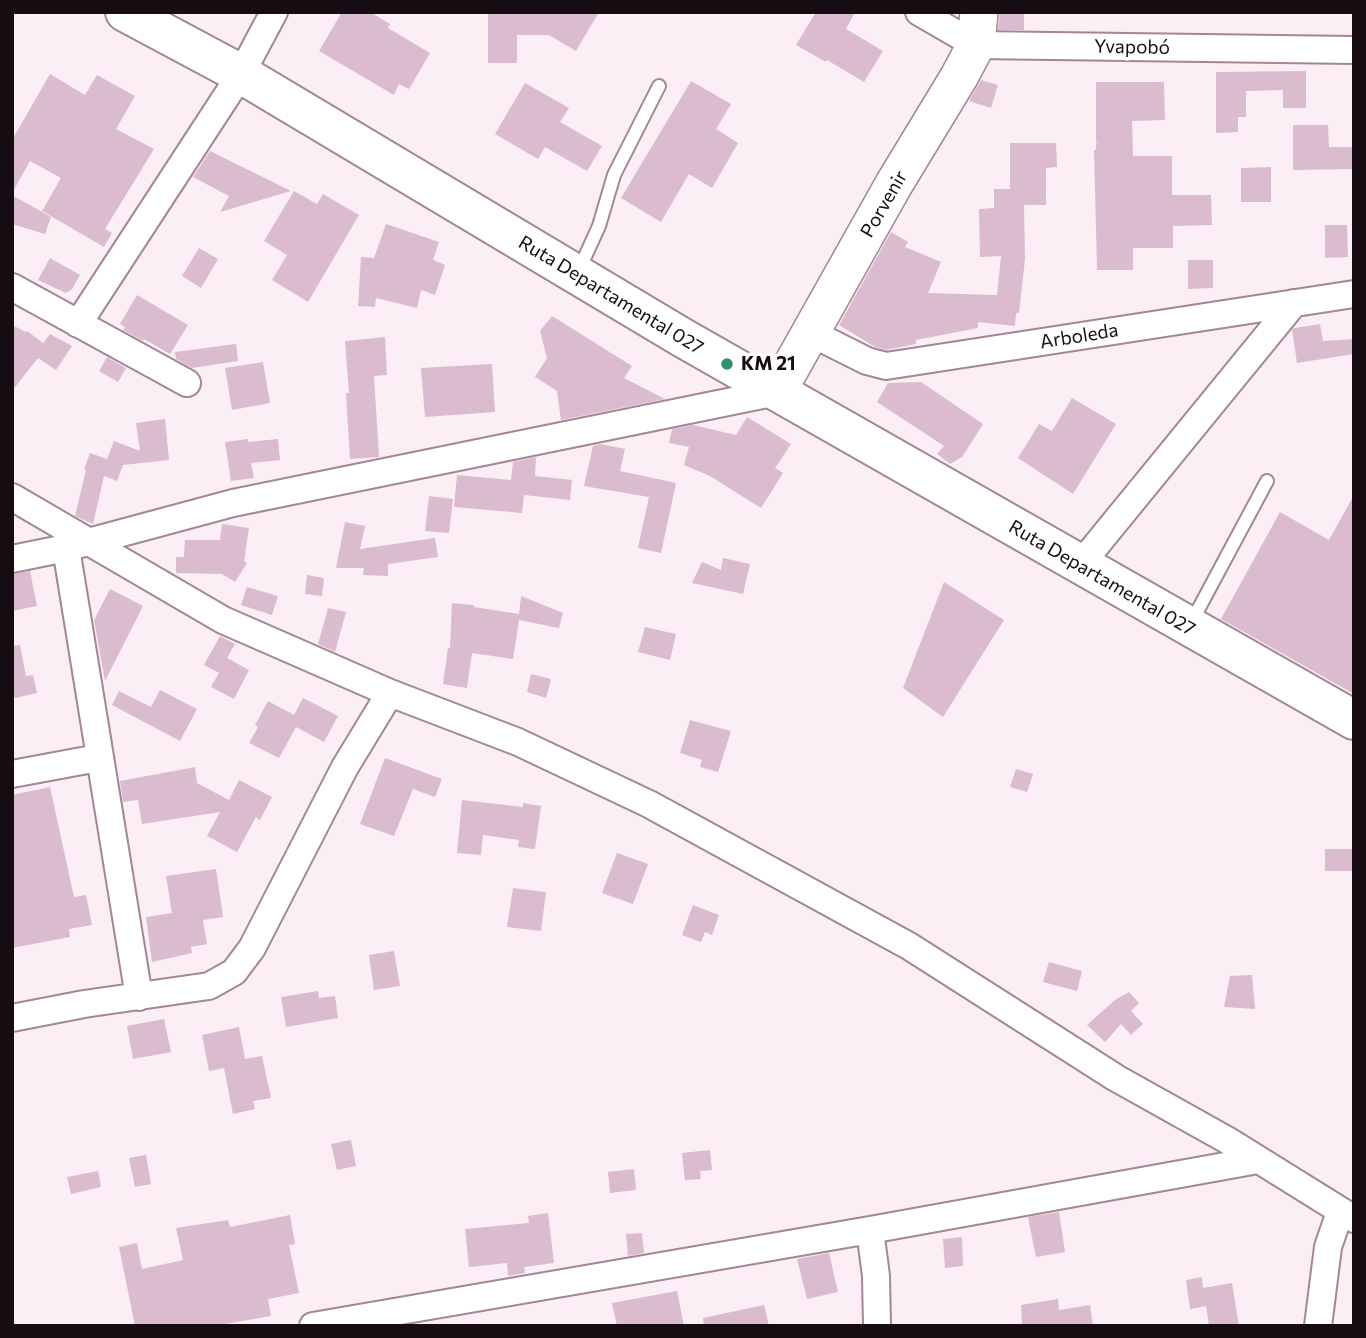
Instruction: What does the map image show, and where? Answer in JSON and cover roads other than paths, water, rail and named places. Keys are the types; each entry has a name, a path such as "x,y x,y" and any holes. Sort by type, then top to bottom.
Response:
{"main road":[{"name":"Ruta Departamental 027","path":"125,12 241,74 777,392 1354,720"}],"street":[{"path":"78,324 241,74 274,12"},
{"name":"Yvapobó","path":"919,12 977,29 1354,50"},
{"name":"Porvenir","path":"777,392 894,184 977,29"},
{"path":"12,287 187,383"},
{"name":"Arboleda","path":"811,333 867,361 886,366 1354,294"},
{"path":"1080,565 1294,303"},
{"path":"12,559 233,503 777,392"},
{"path":"12,496 78,544 223,620 390,694 518,742 649,804 909,946 1116,1078 1347,1215 1328,1247 1318,1326"},
{"path":"78,544 99,758 139,997"},
{"path":"12,1018 84,1004 209,986 234,972 251,948 345,767 390,694"},
{"path":"12,774 99,758"},
{"path":"313,1326 1258,1160"},
{"path":"870,1230 876,1276 877,1326"}],"lane":[{"path":"576,275 598,226 614,175 659,86"},
{"path":"1189,626 1267,481"}],"place":[{"name":"KM 21","path":"727,364"}]}
